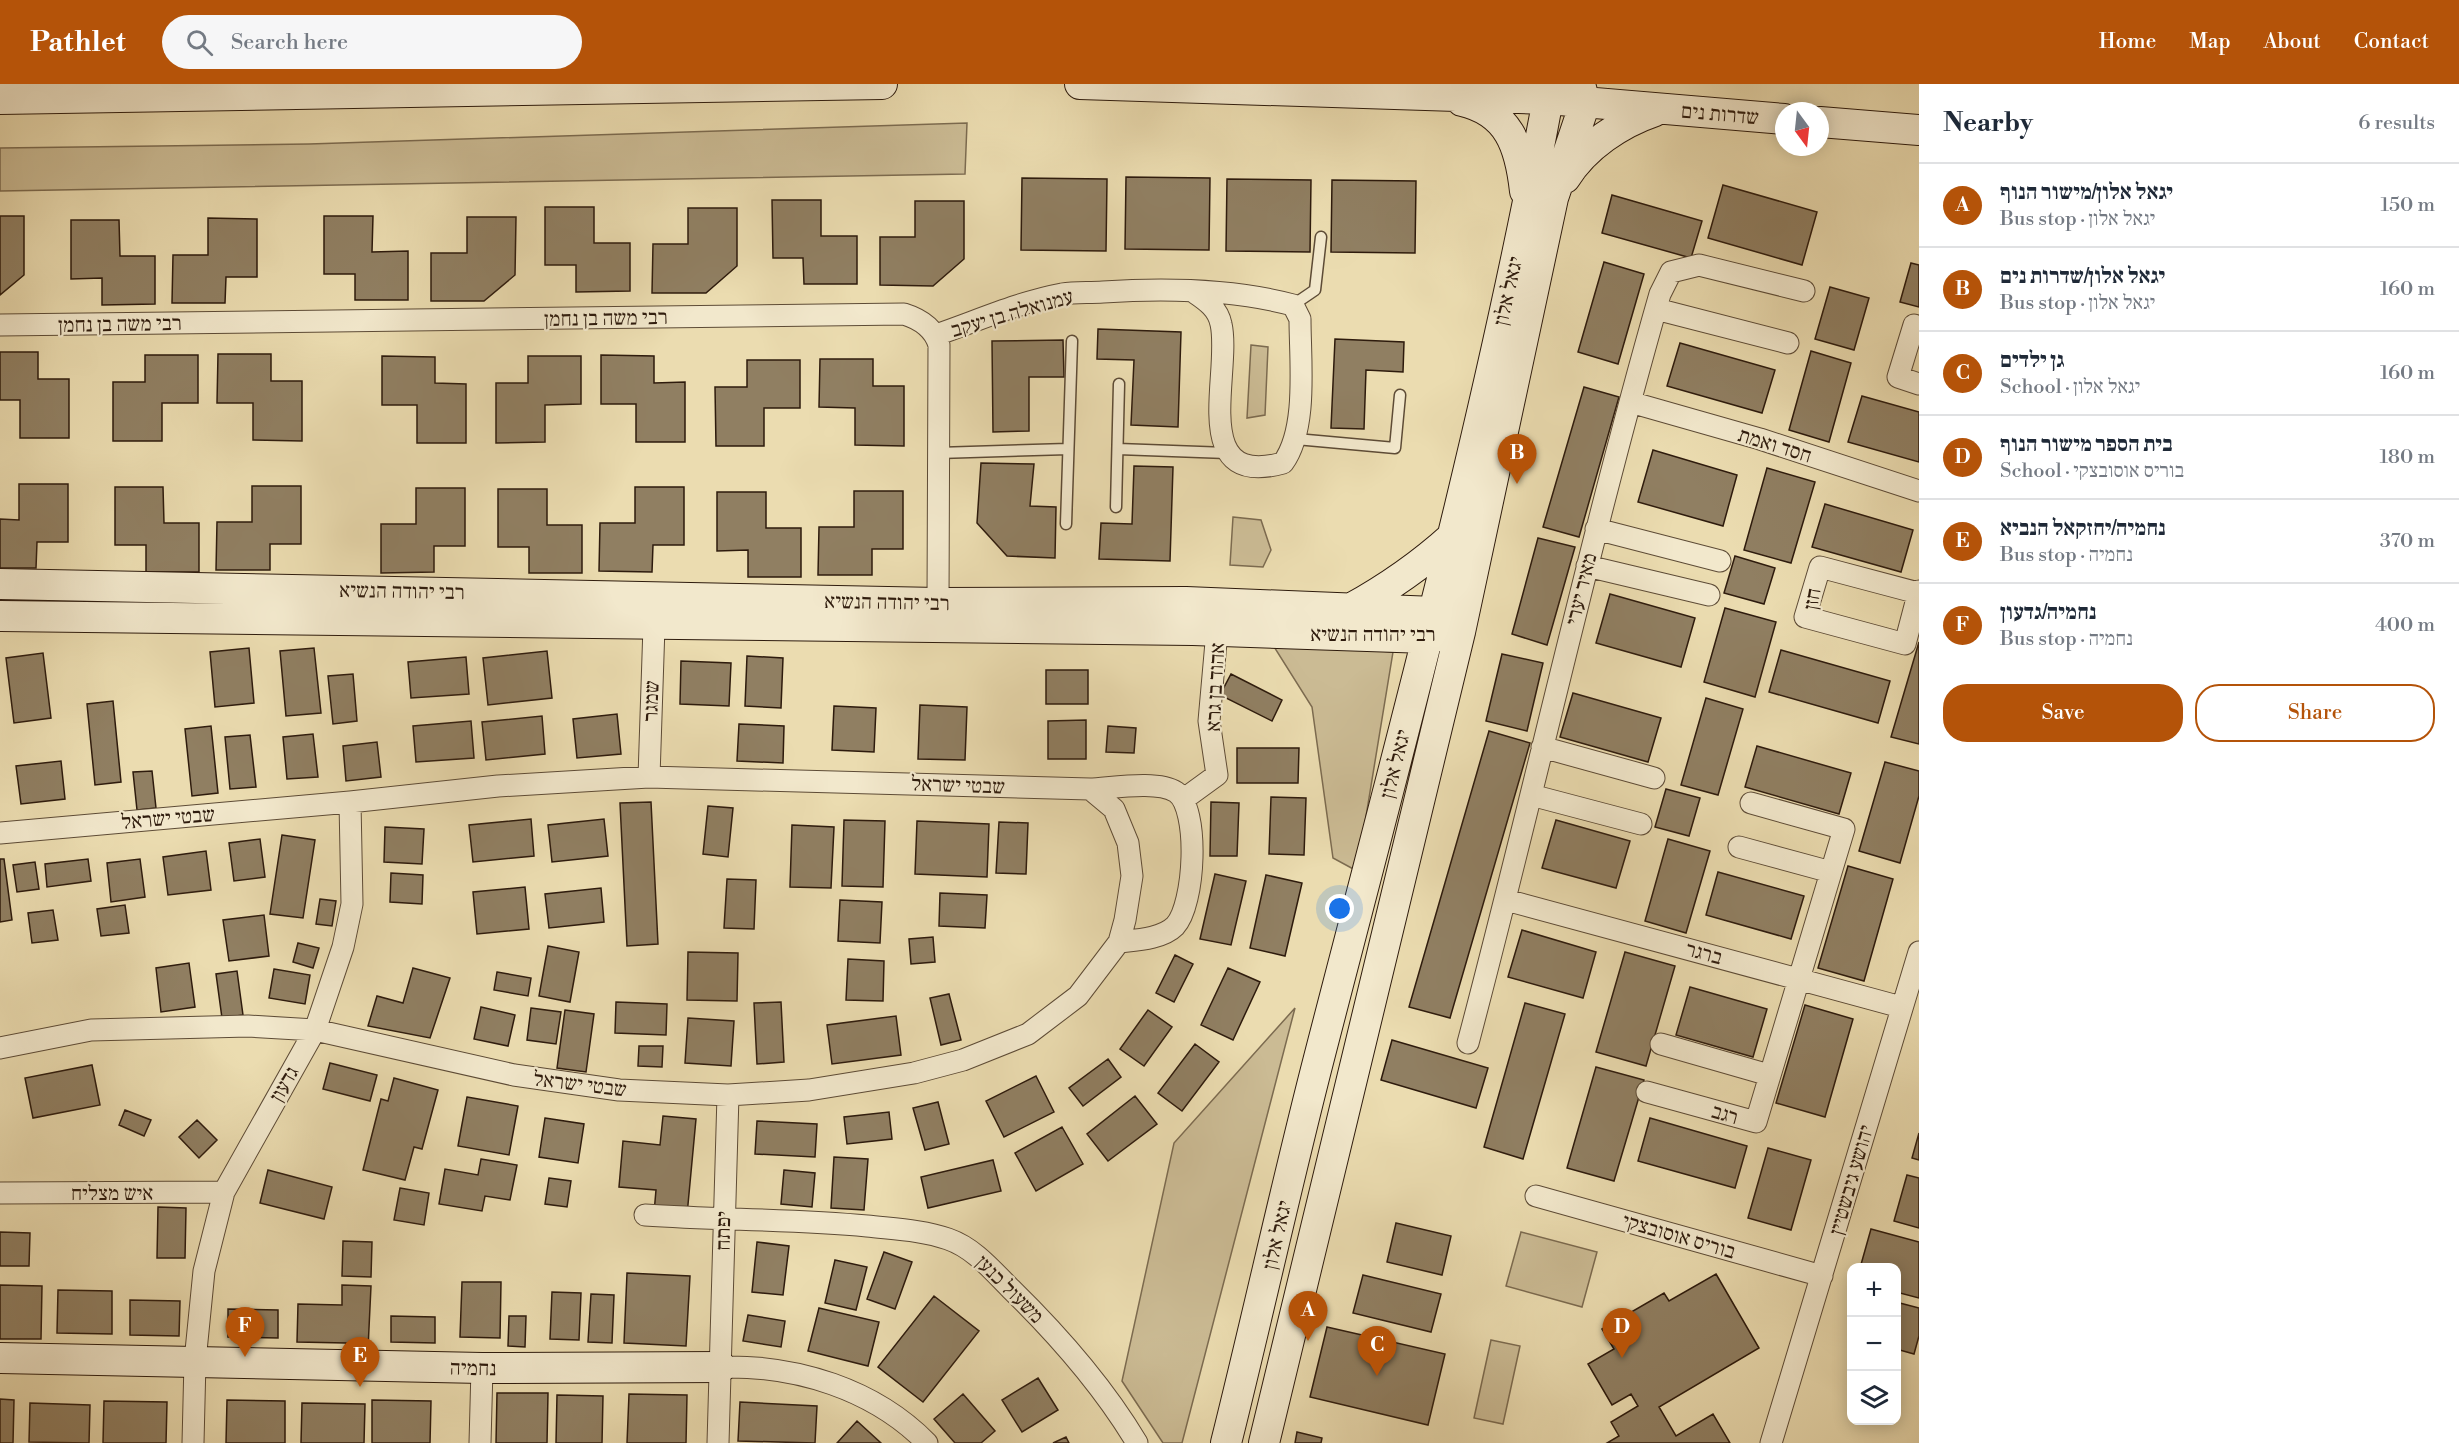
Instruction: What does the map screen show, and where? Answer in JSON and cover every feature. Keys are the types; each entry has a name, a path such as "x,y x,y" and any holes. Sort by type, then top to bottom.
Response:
{"main road":[{"path":"0,99 882,84"},
{"path":"1080,84 1432,94 1486,108 1498,116 1506,126 1540,202 1601,139 1633,120 1661,110"},
{"name":"שדרות נים","path":"1432,94 1552,91 1582,94 1661,110 1775,118"},
{"name":"יגאל אלון","path":"1264,1443 1460,632 1540,202 1552,91"},
{"name":"יגאל אלון","path":"1226,1443 1320,1053 1540,202 1582,94"},
{"path":"1829,123 1919,130"},
{"path":"1350,609 1395,584 1452,537"},
{"name":"רבי יהודה הנשיא","path":"0,584 938,603 1186,602 1350,609 1460,632"},
{"name":"רבי יהודה הנשיא","path":"0,616 654,626 1217,631 1431,625"},
{"name":"נחמיה","path":"0,1358 483,1368 721,1367"}],"street":[{"name":"מאיר יערי","path":"1468,1043 1506,900 1596,529 1656,309 1671,272 1699,265 1804,291"},
{"name":"עמנואלה בן יעקב","path":"936,335 1062,294 1140,290 1250,297 1293,305"},
{"path":"1195,293 1213,306 1221,324 1220,428 1227,453 1243,465 1263,469 1283,463 1296,439 1300,319 1293,305"},
{"path":"1221,324 1229,309 1250,297"},
{"path":"1656,309 1788,343"},
{"name":"רבי משה בן נחמן","path":"0,326 904,314 918,319 936,335"},
{"path":"1919,327 1914,325 1899,377 1919,384"},
{"path":"936,335 939,345 938,603 954,628"},
{"name":"חסד ואמת","path":"1630,402 1760,440 1919,491"},
{"path":"1596,529 1720,561"},
{"path":"1587,566 1709,595"},
{"name":"חזן","path":"1820,567 1919,592 1905,645 1805,617 1820,567"},
{"path":"919,628 938,603"},
{"name":"שמגר","path":"649,777 654,626"},
{"name":"אהוד בן גרא","path":"1184,800 1217,775 1209,721 1217,631"},
{"path":"1542,747 1654,778"},
{"name":"שבטי ישראל","path":"0,832 350,802 498,786 649,777 1090,789 1162,787 1175,791 1184,800"},
{"name":"שבטי ישראל","path":"0,1048 91,1030 248,1026 315,1030 514,1075 620,1090 728,1095 809,1090 914,1073 963,1060 1028,1034 1078,996 1119,942 1132,876 1128,843 1114,809 1090,789"},
{"path":"1531,795 1641,824"},
{"path":"1119,942 1149,938 1174,928 1182,917 1190,895 1194,866 1184,800"},
{"name":"גדעון","path":"193,1443 195,1361 204,1271 224,1192 315,1030 344,947 352,904 350,802"},
{"path":"1751,803 1844,829 1797,979"},
{"path":"1738,847 1831,872"},
{"name":"ברגר","path":"1506,900 1901,1007"},
{"name":"יהושע גיבשטיין","path":"1772,1443 1919,952"},
{"name":"רגב","path":"1647,1092 1756,1122 1797,979"},
{"path":"1661,1044 1769,1075"},
{"name":"יפתח","path":"718,1443 728,1095"},
{"name":"איש מצליח","path":"0,1193 224,1192"},
{"name":"בוריס אוסובצקי","path":"1536,1196 1822,1276"},
{"name":"משעול כנען","path":"645,1215 723,1220 805,1220 897,1229 948,1239 975,1253 1042,1320 1116,1408 1137,1443"},
{"name":"נחמיה","path":"721,1367 753,1366 794,1372 833,1385 867,1398 927,1443"},
{"path":"480,1443 483,1368"}],"lane":[{"path":"1293,305 1314,290 1322,237"},
{"path":"1066,524 1072,341"},
{"path":"1116,507 1119,384"},
{"path":"1296,439 1395,448 1400,394"},
{"path":"938,453 1068,449"},
{"path":"1118,449 1227,453"}],"shaded area":[{"path":"967,123 965,174 0,191 0,148 309,144"},
{"path":"1251,345 1268,347 1265,415 1247,418"},
{"path":"1233,517 1261,520 1271,550 1263,567 1230,565"},
{"path":"1271,642 1393,652 1357,871 1333,858 1312,707"},
{"path":"1295,1008 1182,1443 1163,1443 1122,1381 1174,1143"},
{"path":"1521,1232 1597,1252 1582,1307 1506,1286"},
{"path":"1491,1340 1520,1346 1503,1424 1474,1418"}],"building":[{"path":"1126,177 1210,178 1209,250 1125,249"},
{"path":"1022,178 1107,179 1106,251 1021,250"},
{"path":"1227,179 1311,180 1310,252 1226,251"},
{"path":"1332,180 1416,181 1415,253 1331,252"},
{"path":"1723,185 1817,212 1802,265 1708,238"},
{"path":"1612,195 1702,221 1691,258 1602,233"},
{"path":"772,200 821,200 821,236 857,236 857,284 804,284 803,258 773,258"},
{"path":"915,201 964,201 964,259 933,286 880,285 880,237 915,237"},
{"path":"545,207 594,207 594,243 630,243 630,291 576,292 576,265 545,265"},
{"path":"688,208 737,208 737,266 706,293 652,293 653,244 688,244"},
{"path":"0,216 24,216 24,275 0,295"},
{"path":"324,216 373,216 372,252 408,251 408,300 355,300 355,274 324,274"},
{"path":"467,217 516,217 515,275 484,301 431,301 431,253 467,253"},
{"path":"208,218 257,219 257,277 226,277 225,303 172,303 173,255 208,255"},
{"path":"71,220 119,220 120,256 155,256 155,304 102,305 102,278 71,279"},
{"path":"1604,262 1644,274 1618,364 1578,352"},
{"path":"1911,263 1919,265 1919,307 1900,302"},
{"path":"1830,287 1869,298 1854,350 1815,339"},
{"path":"1098,329 1181,332 1178,427 1131,425 1134,360 1097,359"},
{"path":"1335,339 1404,342 1403,372 1366,370 1364,429 1331,428"},
{"path":"1063,340 1064,377 1029,377 1029,431 993,432 992,341"},
{"path":"1680,343 1775,370 1762,413 1667,386"},
{"path":"1811,351 1851,363 1829,442 1789,430"},
{"path":"0,352 38,352 38,379 69,379 69,438 20,438 20,400 0,400"},
{"path":"218,354 271,354 271,381 302,381 302,441 253,440 253,403 217,403"},
{"path":"145,355 198,355 198,403 162,403 162,441 113,441 113,382 145,382"},
{"path":"601,355 654,356 654,383 685,382 685,442 636,442 636,404 601,404"},
{"path":"382,356 435,357 435,383 466,384 466,443 417,443 417,405 382,405"},
{"path":"528,356 581,356 581,404 545,405 545,442 496,443 496,383 528,383"},
{"path":"820,359 873,359 873,386 904,386 904,446 855,445 855,408 819,407"},
{"path":"747,360 800,360 800,408 764,408 764,446 716,446 715,387 747,387"},
{"path":"1584,387 1619,397 1579,537 1543,527"},
{"path":"1862,396 1919,412 1919,462 1848,442"},
{"path":"1653,450 1737,475 1723,526 1638,502"},
{"path":"981,463 1034,464 1030,506 1056,507 1055,558 1007,556 977,523"},
{"path":"1134,466 1173,467 1170,561 1099,559 1101,523 1132,524"},
{"path":"1767,468 1815,482 1791,563 1744,550"},
{"path":"19,484 68,484 68,542 37,542 36,568 0,568 0,519 19,520"},
{"path":"252,486 301,486 301,544 270,544 270,570 216,570 217,522 252,522"},
{"path":"115,487 163,487 164,523 199,523 199,572 146,572 146,545 115,545"},
{"path":"635,487 684,487 684,545 653,545 652,572 599,571 600,523 635,523"},
{"path":"416,488 465,488 465,546 434,546 434,572 381,573 381,524 416,524"},
{"path":"498,489 547,489 547,525 582,525 582,573 529,573 529,547 498,547"},
{"path":"854,491 903,491 903,549 872,549 872,575 818,575 819,527 854,527"},
{"path":"717,492 766,492 766,528 801,528 801,577 748,577 748,550 717,551"},
{"path":"1825,504 1913,530 1901,572 1812,547"},
{"path":"1538,538 1575,547 1547,645 1512,634"},
{"path":"1735,556 1775,568 1764,604 1724,593"},
{"path":"1610,594 1695,618 1681,667 1596,643"},
{"path":"1725,608 1776,622 1755,697 1704,682"},
{"path":"1919,642 1919,744 1891,737"},
{"path":"249,648 254,703 215,707 210,652"},
{"path":"314,648 321,713 286,716 280,651"},
{"path":"1781,650 1890,681 1878,723 1769,692"},
{"path":"547,651 552,698 488,705 483,658"},
{"path":"43,653 51,718 14,723 6,658"},
{"path":"1502,654 1543,663 1527,731 1486,721"},
{"path":"747,656 783,658 781,708 745,706"},
{"path":"466,657 469,694 411,698 408,662"},
{"path":"681,661 731,663 729,706 680,704"},
{"path":"1046,670 1088,670 1088,704 1046,704"},
{"path":"353,674 357,721 333,724 328,676"},
{"path":"1231,674 1282,700 1272,721 1220,695"},
{"path":"1573,693 1661,718 1648,762 1560,737"},
{"path":"1706,698 1743,709 1718,795 1681,785"},
{"path":"113,701 121,782 95,785 87,704"},
{"path":"920,705 967,707 965,760 918,759"},
{"path":"834,706 876,708 874,752 832,750"},
{"path":"617,714 621,754 577,758 573,719"},
{"path":"542,716 545,754 486,760 482,722"},
{"path":"1086,720 1086,759 1048,759 1048,721"},
{"path":"471,721 474,758 416,762 413,726"},
{"path":"739,724 784,726 783,763 737,761"},
{"path":"211,726 218,793 192,796 185,729"},
{"path":"1108,726 1136,728 1134,753 1106,752"},
{"path":"1489,731 1530,743 1450,1018 1409,1007"},
{"path":"313,734 318,777 287,779 283,737"},
{"path":"250,735 256,787 230,789 225,737"},
{"path":"377,742 381,777 346,781 343,746"},
{"path":"1757,746 1851,773 1839,814 1745,787"},
{"path":"1237,748 1299,748 1298,783 1237,783"},
{"path":"61,761 65,799 21,804 16,766"},
{"path":"1885,762 1919,771 1919,796 1900,863 1859,851"},
{"path":"152,771 156,808 137,810 133,772"},
{"path":"1666,789 1700,798 1689,836 1655,827"},
{"path":"1271,797 1306,798 1304,855 1269,854"},
{"path":"651,802 658,944 627,946 620,803"},
{"path":"1211,802 1239,803 1237,856 1210,856"},
{"path":"708,806 733,808 728,857 703,854"},
{"path":"531,819 534,856 473,862 469,825"},
{"path":"604,819 608,856 552,862 548,825"},
{"path":"844,820 885,821 883,887 842,886"},
{"path":"1556,820 1630,841 1616,888 1542,868"},
{"path":"917,821 989,824 987,877 915,874"},
{"path":"999,822 1028,823 1026,874 996,873"},
{"path":"792,825 834,827 831,888 790,887"},
{"path":"385,827 424,829 422,864 384,862"},
{"path":"282,835 315,840 303,918 270,914"},
{"path":"260,839 265,877 234,881 229,843"},
{"path":"1668,839 1710,851 1686,933 1645,921"},
{"path":"206,851 211,890 168,895 163,857"},
{"path":"0,859 4,859 12,920 0,922"},
{"path":"88,859 91,881 47,887 45,864"},
{"path":"140,859 145,897 111,902 107,863"},
{"path":"35,862 39,889 17,892 13,865"},
{"path":"1848,866 1893,879 1864,981 1818,968"},
{"path":"1718,872 1804,896 1791,939 1706,915"},
{"path":"391,873 423,875 422,904 390,902"},
{"path":"1215,874 1246,881 1231,945 1200,939"},
{"path":"1266,875 1302,883 1285,956 1250,948"},
{"path":"727,879 756,880 754,929 724,928"},
{"path":"525,887 529,929 477,934 473,892"},
{"path":"601,888 604,922 549,928 545,894"},
{"path":"940,893 987,895 985,928 939,926"},
{"path":"320,899 336,901 332,926 316,924"},
{"path":"840,900 882,902 880,943 838,941"},
{"path":"125,905 129,933 101,936 97,909"},
{"path":"53,910 58,940 32,943 28,913"},
{"path":"264,915 269,956 229,961 223,920"},
{"path":"1522,930 1596,952 1583,998 1508,977"},
{"path":"933,937 935,962 911,964 909,939"},
{"path":"298,943 319,948 313,968 293,962"},
{"path":"548,946 579,952 570,1002 539,996"},
{"path":"688,952 738,953 737,1001 687,1000"},
{"path":"1625,952 1675,966 1646,1066 1596,1052"},
{"path":"1175,955 1193,964 1174,1002 1156,993"},
{"path":"848,959 884,961 883,1001 846,1000"},
{"path":"189,963 195,1007 161,1012 156,968"},
{"path":"413,968 450,978 430,1038 368,1026 377,996 403,1003"},
{"path":"1228,968 1260,982 1233,1040 1201,1025"},
{"path":"274,969 310,975 305,1004 269,998"},
{"path":"237,971 243,1015 222,1018 216,974"},
{"path":"497,972 531,978 528,996 494,990"},
{"path":"1690,987 1767,1009 1753,1057 1676,1035"},
{"path":"949,994 961,1040 941,1045 930,998"},
{"path":"616,1002 667,1004 666,1035 615,1033"},
{"path":"781,1002 784,1062 757,1064 754,1003"},
{"path":"1525,1003 1565,1014 1523,1159 1484,1147"},
{"path":"1805,1005 1853,1019 1825,1117 1776,1103"},
{"path":"481,1007 515,1015 508,1046 474,1039"},
{"path":"531,1008 561,1012 556,1044 527,1040"},
{"path":"565,1010 594,1014 586,1072 557,1068"},
{"path":"1148,1010 1172,1027 1144,1066 1120,1049"},
{"path":"896,1016 901,1055 832,1064 827,1025"},
{"path":"688,1018 734,1021 731,1066 685,1063"},
{"path":"1392,1040 1488,1068 1476,1108 1381,1080"},
{"path":"1195,1044 1219,1062 1182,1111 1158,1093"},
{"path":"639,1046 663,1046 662,1067 638,1066"},
{"path":"1108,1059 1121,1077 1083,1106 1069,1088"},
{"path":"330,1063 377,1075 370,1101 323,1089"},
{"path":"92,1065 100,1105 33,1118 25,1078"},
{"path":"1596,1067 1644,1080 1614,1181 1567,1168"},
{"path":"1036,1076 1054,1112 1004,1137 986,1101"},
{"path":"394,1078 438,1090 422,1149 414,1147 405,1180 363,1170 381,1099 388,1101"},
{"path":"1135,1096 1157,1124 1108,1161 1087,1134"},
{"path":"467,1097 518,1106 509,1155 458,1146"},
{"path":"938,1102 949,1144 925,1150 913,1108"},
{"path":"125,1110 151,1120 144,1136 119,1125"},
{"path":"889,1112 892,1139 847,1144 844,1117"},
{"path":"663,1116 696,1119 687,1215 654,1213 656,1190 619,1187 623,1141 660,1145"},
{"path":"545,1118 584,1124 578,1163 539,1157"},
{"path":"1650,1118 1747,1146 1735,1188 1638,1161"},
{"path":"197,1120 217,1140 199,1158 179,1137"},
{"path":"757,1121 817,1124 815,1157 755,1154"},
{"path":"1062,1127 1083,1164 1036,1191 1015,1153"},
{"path":"1919,1133 1919,1160 1912,1158"},
{"path":"1768,1148 1811,1160 1791,1230 1748,1218"},
{"path":"834,1157 868,1159 864,1210 831,1208"},
{"path":"481,1159 517,1165 510,1200 485,1196 482,1211 439,1204 445,1169 478,1175"},
{"path":"993,1160 1001,1191 928,1208 921,1177"},
{"path":"268,1170 332,1187 324,1219 260,1203"},
{"path":"784,1170 815,1173 812,1207 781,1204"},
{"path":"1907,1175 1919,1178 1919,1228 1894,1221"},
{"path":"549,1178 571,1181 567,1207 545,1204"},
{"path":"400,1188 429,1193 424,1225 394,1220"},
{"path":"158,1207 186,1208 185,1258 157,1258"},
{"path":"1396,1223 1451,1236 1442,1275 1387,1262"},
{"path":"1871,1229 1919,1242 1919,1298 1901,1293 1901,1263 1861,1263"},
{"path":"0,1232 30,1233 29,1266 0,1266"},
{"path":"343,1241 372,1242 371,1277 342,1276"},
{"path":"757,1242 789,1246 783,1295 752,1292"},
{"path":"884,1252 912,1262 895,1309 867,1299"},
{"path":"835,1260 867,1267 856,1310 825,1303"},
{"path":"627,1273 690,1276 686,1346 624,1343"},
{"path":"1716,1274 1759,1348 1659,1407 1676,1436 1713,1414 1730,1443 1607,1443 1619,1436 1611,1422 1638,1406 1631,1394 1612,1405 1588,1364 1614,1349 1602,1329 1664,1293 1669,1301"},
{"path":"1363,1275 1441,1294 1431,1332 1353,1313"},
{"path":"462,1282 501,1282 500,1338 460,1337"},
{"path":"0,1285 42,1286 41,1339 0,1339"},
{"path":"342,1285 371,1286 368,1349 345,1348 346,1343 297,1342 298,1304 342,1305"},
{"path":"58,1290 112,1291 112,1334 57,1333"},
{"path":"552,1292 581,1293 579,1340 550,1339"},
{"path":"591,1294 614,1295 612,1343 588,1342"},
{"path":"934,1296 979,1331 923,1402 878,1367"},
{"path":"130,1300 180,1301 179,1336 130,1335"},
{"path":"1901,1303 1919,1308 1919,1336 1914,1354 1901,1350"},
{"path":"819,1308 879,1322 868,1366 808,1351"},
{"path":"228,1309 278,1310 278,1338 228,1337"},
{"path":"748,1315 785,1321 781,1347 743,1341"},
{"path":"391,1316 435,1317 435,1343 391,1342"},
{"path":"509,1316 526,1316 525,1347 508,1346"},
{"path":"1327,1327 1445,1354 1428,1425 1310,1397"},
{"path":"1038,1378 1058,1410 1022,1432 1002,1400"},
{"path":"497,1393 548,1393 547,1443 496,1443"},
{"path":"629,1394 687,1395 686,1443 627,1443"},
{"path":"963,1394 995,1431 981,1443 955,1443 934,1419"},
{"path":"557,1395 603,1396 602,1443 556,1443"},
{"path":"0,1399 14,1400 13,1443 0,1443"},
{"path":"227,1400 285,1401 285,1443 226,1443"},
{"path":"372,1400 431,1401 430,1443 372,1443"},
{"path":"104,1401 167,1402 166,1443 103,1443"},
{"path":"740,1402 817,1406 815,1443 738,1441"},
{"path":"30,1403 90,1405 89,1443 29,1442"},
{"path":"302,1403 365,1404 364,1443 301,1443"},
{"path":"857,1421 881,1443 837,1443"},
{"path":"1297,1432 1322,1438 1321,1443 1295,1443"},
{"path":"1066,1437 1069,1443 1053,1443"}],"place":[{"name":"יגאל אלון/שדרות נים","path":"1517,484"},
{"name":"יגאל אלון/מישור הנוף","path":"1308,1341"},
{"name":"נחמיה/גדעון","path":"245,1357"},
{"name":"בית הספר מישור הנוף","path":"1622,1358"},
{"name":"גן ילדים","path":"1377,1376"},
{"name":"נחמיה/יחזקאל הנביא","path":"360,1387"}]}
